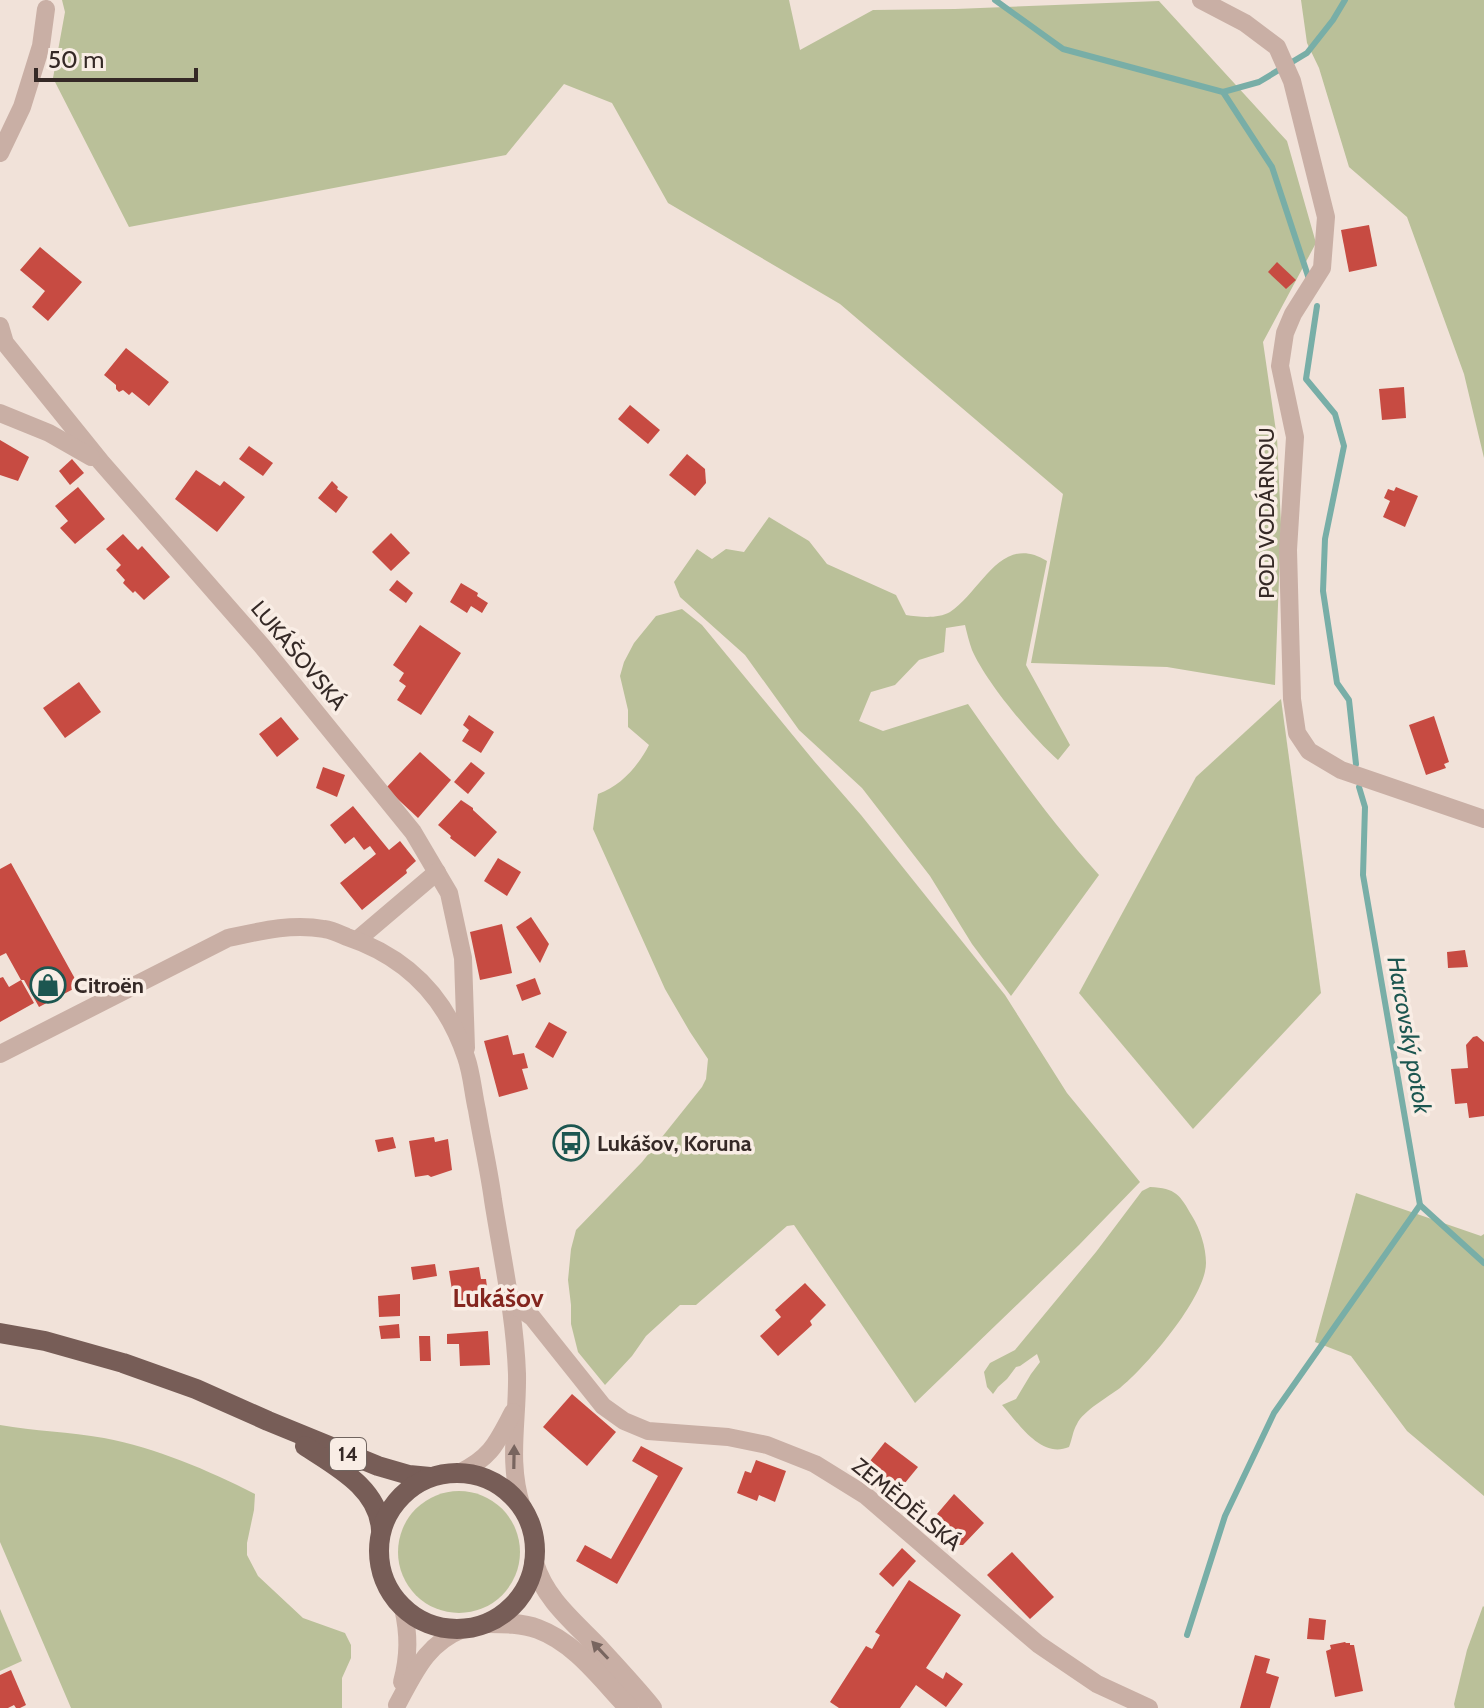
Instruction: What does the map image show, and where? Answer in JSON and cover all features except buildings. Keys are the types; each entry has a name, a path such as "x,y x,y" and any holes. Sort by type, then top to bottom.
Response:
{"main road":[{"name":"14","path":"0,1333 45,1341 123,1363 196,1389 385,1469 430,1477 459,1473 477,1475 494,1482 510,1493 531,1524 535,1544 534,1563 529,1582 519,1599 505,1613 488,1623 463,1629 447,1629 416,1618 390,1592 381,1572 378,1551 380,1515 374,1505 350,1476 268,1421"},
{"name":"14","path":"381,1530 388,1512 399,1497 430,1477"}],"street":[{"name":"POD VODÁRNOU","path":"1201,0 1245,23 1277,47 1292,81 1326,217 1322,268 1293,314 1285,333 1280,366 1295,437 1288,550 1292,699 1297,733 1309,751 1341,770 1484,819"},
{"path":"0,153 22,107 41,46 46,9"},
{"name":"LUKÁŠOVSKÁ","path":"0,326 5,343 101,462 272,658 413,832 449,893 463,958 467,1059"},
{"path":"0,413 49,433 101,462"},
{"path":"357,940 437,872"},
{"path":"0,1054 228,938 268,929 325,929 357,940 401,962 439,1001 467,1059 485,1147 509,1301 517,1372 513,1466 522,1507"},
{"name":"ZEMĚDĚLSKÁ","path":"509,1301 532,1317 603,1406 624,1421 648,1431 728,1437 767,1445 815,1464 865,1495 1038,1644 1097,1684 1149,1708"},
{"path":"459,1473 482,1459 495,1446 516,1406"},
{"path":"534,1563 554,1603 652,1708"},
{"path":"396,1706 408,1651 403,1608"},
{"path":"488,1623 525,1625 558,1639 573,1650 629,1708"},
{"path":"396,1706 428,1652 463,1629"}],"green space":[{"path":"62,0 789,0 800,50 873,10 1159,1 1287,141 1316,243 1263,342 1277,438 1281,525 1275,685 1167,667 1031,663 1063,494 840,304 668,203 612,103 564,84 506,155 129,227 53,78 65,12"},
{"path":"1301,0 1484,0 1484,458 1464,374 1407,217 1349,167 1319,68 1307,43"},
{"path":"769,517 809,541 827,564 896,595 906,615 934,617 950,612 993,568 1017,554 1031,554 1047,561 1026,665 1070,745 1058,760 998,693 972,650 965,625 946,628 944,652 919,660 895,685 871,692 859,721 883,731 968,704 1031,791 1099,875 1011,996 972,944 930,876 862,788 799,730 745,655 680,597 674,582 697,549 712,559 726,549 744,552"},
{"path":"682,609 702,625 861,815 1005,995 1067,1093 1140,1182 915,1403 794,1225 787,1226 696,1305 680,1305 646,1336 605,1385 578,1352 571,1324 568,1280 576,1230 642,1162 706,1079 708,1059 665,989 593,829 598,794 628,774 649,745 628,727 628,710 620,676 624,662 634,643 656,616"},
{"path":"1281,699 1321,993 1193,1129 1079,993 1196,777"},
{"path":"1150,1187 1172,1191 1188,1209 1204,1245 1206,1263 1203,1277 1186,1312 1144,1364 1120,1388 1080,1419 1069,1447 1049,1448 1031,1438 1002,1405 1016,1399 1040,1362 1037,1354 1016,1367 993,1394 987,1387 984,1372 990,1363 1015,1350 1142,1191"},
{"path":"1356,1193 1481,1236 1484,1234 1484,1496 1407,1431 1351,1356 1315,1342"},
{"path":"0,1425 123,1442 181,1461 255,1494 247,1555 258,1576 303,1618 345,1633 351,1645 351,1658 342,1678 342,1708 71,1708 0,1542"},
{"path":"459,1491 482,1496 502,1509 515,1529 520,1552 515,1575 502,1595 482,1608 459,1613 436,1608 416,1595 403,1575 398,1552 403,1529 416,1509 436,1496"},
{"path":"1483,1606 1484,1708 1455,1708 1467,1650"},
{"path":"0,1609 22,1661 0,1671"}],"waterway":[{"name":"Harcovský potok","path":"995,0 1063,49 1223,92 1272,167 1309,279"},
{"path":"1223,92 1259,82 1307,53 1345,0"},
{"name":"Harcovský potok","path":"1317,306 1306,379 1335,414 1344,446 1325,539 1323,591 1337,683 1349,700 1356,764"},
{"name":"Harcovský potok","path":"1359,787 1365,807 1363,875 1420,1205 1484,1263"},
{"path":"1187,1635 1225,1516 1274,1413 1420,1205"}],"place":[{"name":"Citroën","path":"48,985"},
{"name":"Lukášov, Koruna","path":"571,1143"}],"district":[{"name":"Lukášov","path":"498,1298"}]}
